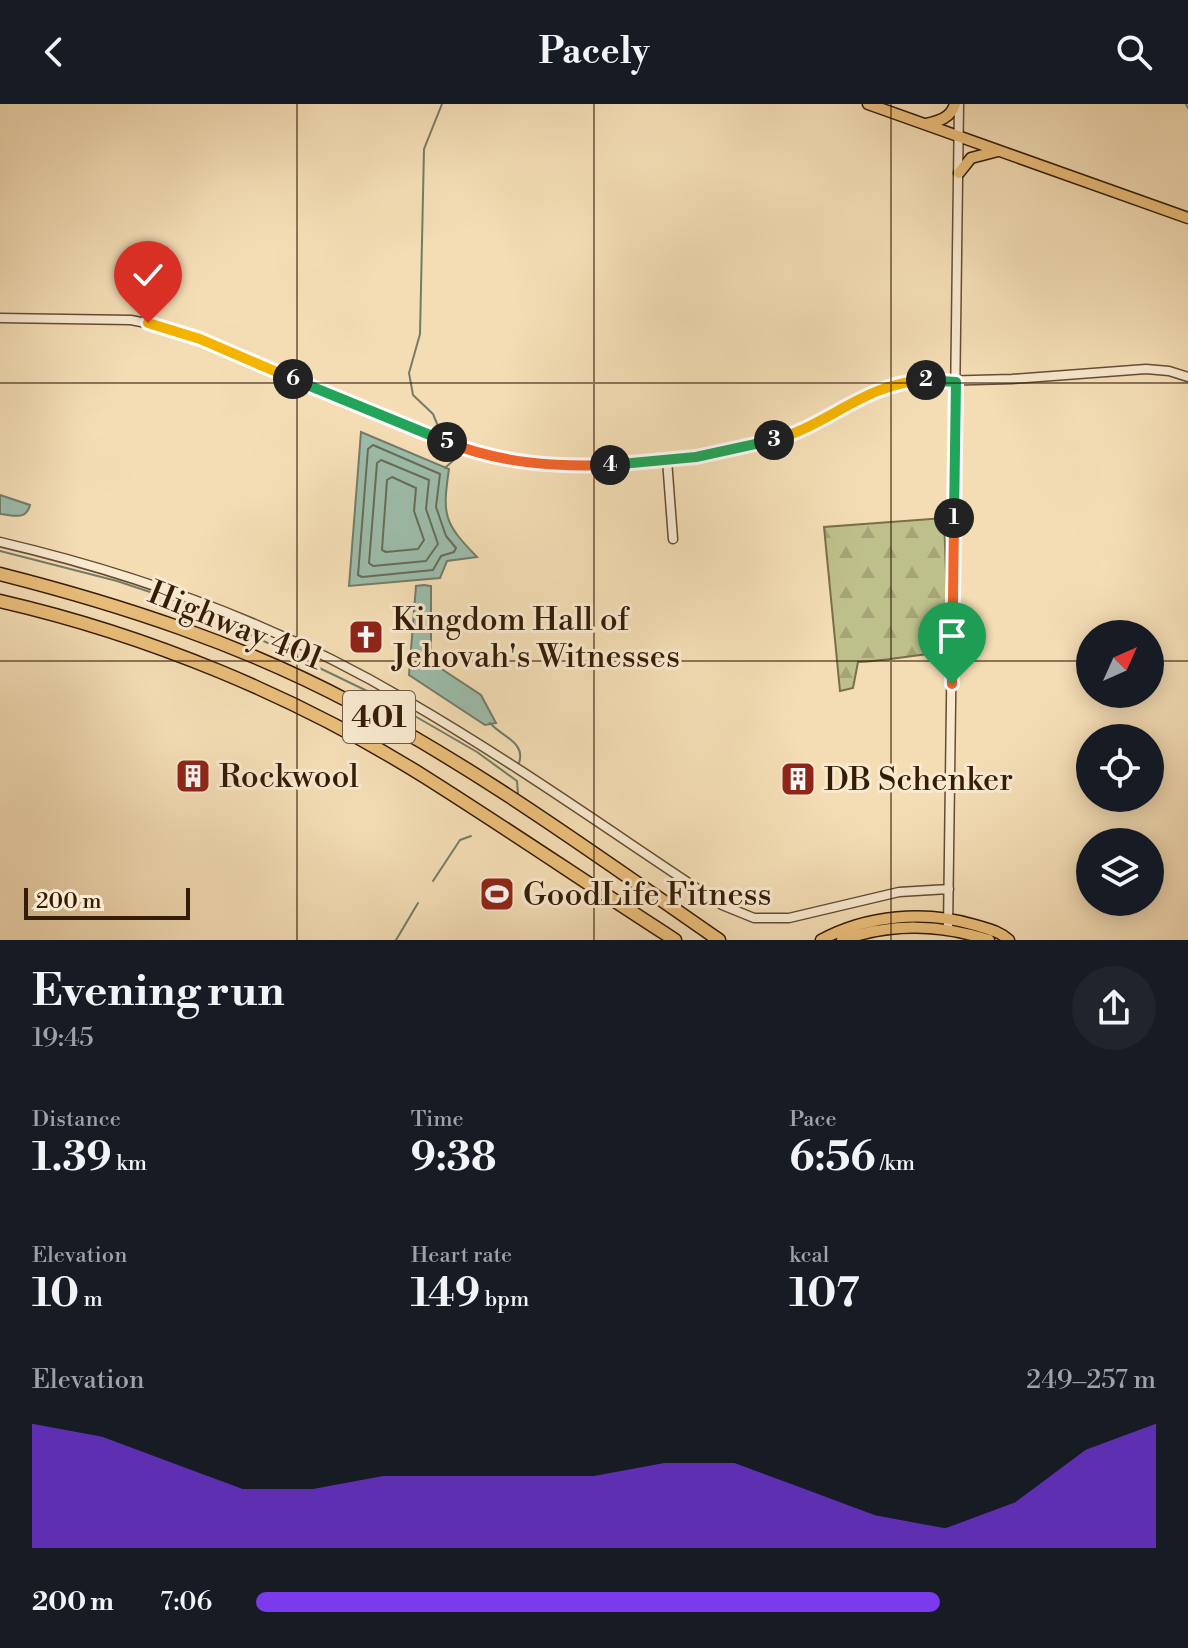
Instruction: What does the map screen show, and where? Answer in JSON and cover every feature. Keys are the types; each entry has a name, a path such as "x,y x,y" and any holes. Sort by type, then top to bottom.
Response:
{"highway":[{"name":"Highway 401","path":"0,574 121,606 186,629 350,701 437,750 719,940"},
{"name":"Highway 401","path":"0,601 65,618 177,656 303,710 423,776 675,940"}],"main road":[{"path":"868,104 1188,218"},
{"path":"924,125 942,120 953,112 957,104"},
{"path":"959,173 966,163 978,155 1000,151"},
{"path":"821,940 857,926 895,918 1000,932 1009,940"},
{"path":"842,940 895,928 948,924 989,940"}],"street":[{"path":"948,924 959,173 957,104"},
{"path":"0,318 131,320 176,330 476,454 524,463 564,466 667,460 730,451 779,439 860,397 899,382 956,382 1146,369 1188,377"},
{"path":"667,460 673,539"},
{"path":"0,542 125,576 201,602 323,656 404,698 493,752 722,905 744,916 789,918 899,892 949,889"}],"green space":[{"path":"944,518 949,652 858,662 853,688 840,691 824,527"}],"water":[{"path":"361,432 449,469 446,498 448,518 458,536 477,557 447,561 440,578 349,586"},
{"path":"0,495 30,505 28,510 18,516 0,514"},
{"path":"416,586 431,586 431,662 481,695 496,723 485,725 409,675"}],"waterway":[{"path":"440,431 433,414 413,395 409,373 420,334 424,149 442,104"},
{"path":"1186,104 1188,108"},
{"path":"457,437 465,440"},
{"path":"445,468 456,458"},
{"path":"0,551 117,581 189,605 394,704 477,752 517,781 518,794"},
{"path":"490,723 516,745 519,763"},
{"path":"433,881 460,840 471,836"},
{"path":"396,940 418,903"}],"place":[{"name":"Kingdom Hall of Jehovah's Witnesses","path":"366,637"},
{"name":"Rockwool","path":"193,776"},
{"name":"DB Schenker","path":"798,779"},
{"name":"GoodLife Fitness","path":"497,894"}],"route":[{"path":"148,323 200,339 476,454 524,463 564,466 614,465 730,451 779,439 860,397 899,382 956,382 952,684"}]}
